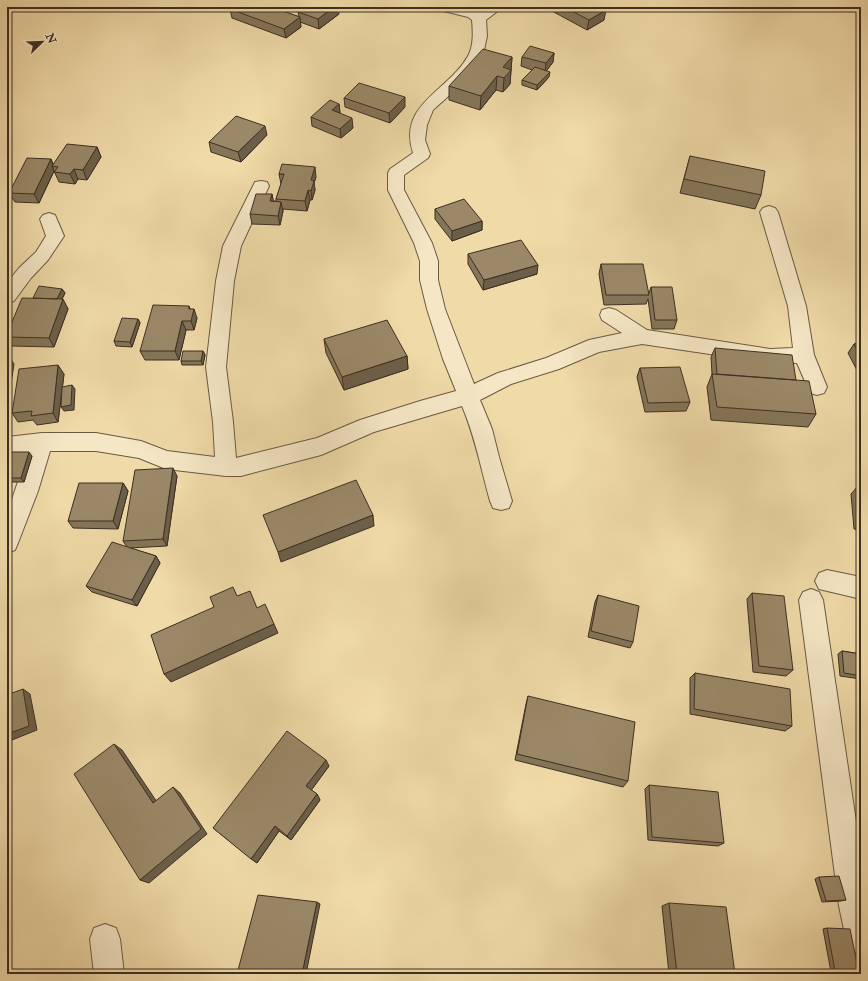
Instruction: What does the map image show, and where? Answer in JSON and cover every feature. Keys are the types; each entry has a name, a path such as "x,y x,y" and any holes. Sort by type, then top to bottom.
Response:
{"street":[{"path":"445,7 473,14 480,18"},
{"path":"480,18 496,7"},
{"path":"480,18 480,36 476,55 458,80 426,108 419,125 417,140 422,154 396,173 396,190 424,243 429,261 429,280 436,309 453,359 482,429 488,458 501,502"},
{"path":"226,467 223,422 216,367 225,281 232,246 262,186"},
{"path":"769,212 797,306 804,355 817,386"},
{"path":"7,296 25,273 42,256 55,236 49,219"},
{"path":"609,315 642,337"},
{"path":"7,446 42,442 96,442 141,450 166,460 226,467 241,467 321,446 367,426 420,409 469,396 505,378 552,364 596,345 642,337 770,356 804,355"},
{"path":"7,543 27,491 42,442"},
{"path":"861,588 819,590 854,906 861,939"},
{"path":"105,939 109,974"}],"building":[{"path":"233,7 272,7 300,17 284,29 230,9"},
{"path":"306,7 334,7 318,19 298,12"},
{"path":"564,7 599,7 606,10 589,20"},
{"path":"530,46 554,53 546,63 522,57"},
{"path":"483,49 512,57 503,67 511,70 504,78 497,76 481,96 449,86"},
{"path":"535,67 550,72 537,85 522,80"},
{"path":"359,83 405,97 389,113 344,98"},
{"path":"330,100 339,104 332,110 352,118 340,129 311,117"},
{"path":"236,116 265,126 238,152 209,142"},
{"path":"67,144 97,147 83,170 74,169 70,174 54,172 58,167 52,166"},
{"path":"690,156 765,171 761,195 684,179"},
{"path":"27,158 51,159 34,194 9,193"},
{"path":"282,164 315,167 311,180 314,181 311,191 308,190 305,201 276,199 284,174 279,174"},
{"path":"7,185 12,186 7,194"},
{"path":"256,194 272,194 270,201 281,202 278,216 250,214"},
{"path":"464,199 482,221 452,231 435,209"},
{"path":"521,240 538,265 484,280 468,254"},
{"path":"601,264 643,264 649,295 606,295"},
{"path":"39,286 62,289 57,299 33,298"},
{"path":"651,287 672,287 677,320 655,320"},
{"path":"22,298 63,299 49,338 7,337"},
{"path":"153,305 189,306 189,309 194,309 191,321 182,321 175,351 140,351"},
{"path":"122,318 138,319 130,342 114,341"},
{"path":"387,320 407,356 342,377 324,339"},
{"path":"861,343 861,357 854,344"},
{"path":"715,348 792,355 796,380 717,374"},
{"path":"183,351 203,351 201,361 181,361"},
{"path":"58,365 53,413 31,416 32,411 12,413 19,369"},
{"path":"680,367 690,402 648,403 640,368"},
{"path":"712,374 809,381 816,414 717,407"},
{"path":"72,385 71,405 61,407 62,387"},
{"path":"7,452 29,452 21,478 7,478"},
{"path":"173,468 163,539 123,541 135,470"},
{"path":"356,480 373,515 278,552 263,515"},
{"path":"79,483 123,483 113,521 68,521"},
{"path":"858,486 861,487 861,519"},
{"path":"112,542 156,556 132,600 86,586"},
{"path":"233,587 237,596 250,591 257,608 265,604 274,624 164,674 151,635 214,607 210,597"},
{"path":"752,593 784,596 793,670 759,666"},
{"path":"598,595 639,606 633,642 591,631"},
{"path":"842,651 861,654 861,676 844,673"},
{"path":"695,673 790,689 792,726 694,709"},
{"path":"23,689 29,726 7,734 7,695"},
{"path":"528,696 635,722 628,781 517,754"},
{"path":"287,731 326,760 306,786 317,794 287,836 275,826 251,859 213,828"},
{"path":"114,744 153,803 173,787 201,829 140,880 74,774"},
{"path":"649,785 718,792 724,843 652,837"},
{"path":"839,876 846,900 826,901 819,877"},
{"path":"258,895 317,902 302,974 237,974"},
{"path":"669,903 726,907 735,974 677,974"},
{"path":"827,928 850,929 859,973 835,971"}]}
